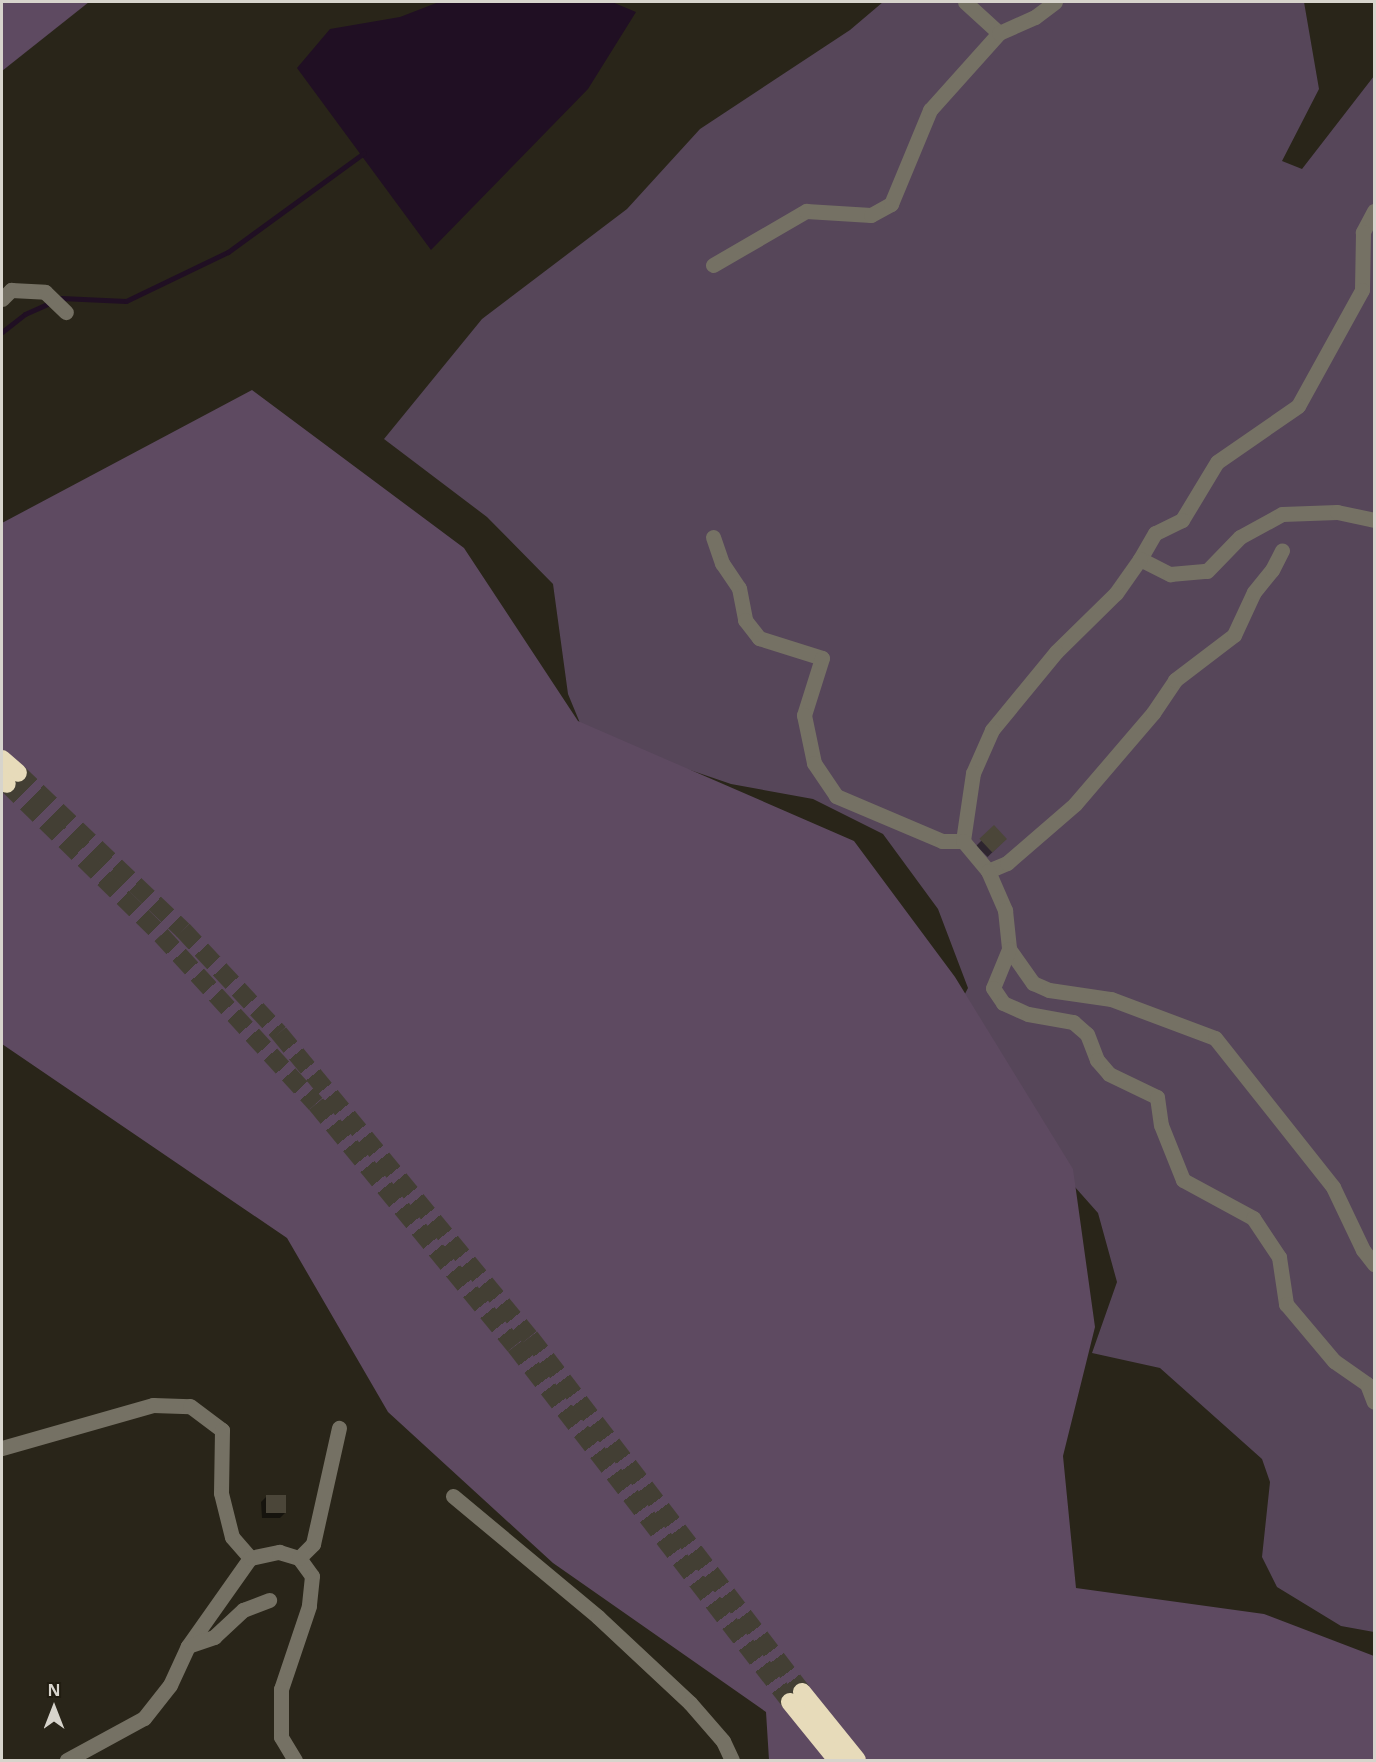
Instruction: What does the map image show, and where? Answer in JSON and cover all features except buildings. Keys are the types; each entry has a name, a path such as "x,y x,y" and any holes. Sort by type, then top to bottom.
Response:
{"highway":[{"path":"2,759 9,779"},
{"path":"837,1761 796,1697 857,1761"}],"street":[{"path":"965,2 999,33"},
{"path":"712,265 806,212 871,215 891,204 930,110 999,33 1035,17 1055,2"},
{"path":"1374,211 1363,232 1362,290 1298,406 1216,462 1182,520 1155,533 1140,560 1116,593 1056,652 992,730 973,773 963,841 988,871 1005,910 1009,949 993,988 1003,1003 1028,1014 1073,1022 1087,1034 1097,1060 1109,1074 1157,1097 1161,1125 1183,1180 1253,1218 1279,1257 1286,1304 1334,1361 1367,1384 1374,1402"},
{"path":"2,299 12,290 45,292 66,312"},
{"path":"1140,560 1170,574 1207,571 1240,537 1282,514 1337,512 1374,520"},
{"path":"712,537 722,563 739,588 745,620 759,638 822,658 804,715 814,763 836,796 942,841 963,841"},
{"path":"988,871 1007,863 1075,804 1153,713 1175,680 1234,635 1254,592 1272,570 1282,550"},
{"path":"1009,949 1033,983 1049,990 1111,999 1215,1038 1333,1187 1363,1250 1374,1264"},
{"path":"2,1448 153,1405 190,1406 222,1430 221,1492 232,1537 250,1558"},
{"path":"299,1558 313,1544 339,1428"},
{"path":"453,1496 598,1617 690,1703 723,1741 732,1761"},
{"path":"66,1761 144,1718 170,1685 188,1646 250,1558 279,1552 299,1558 312,1576 312,1591 281,1689 281,1737 295,1761"},
{"path":"188,1646 214,1637 243,1610 269,1600"}],"shaded area":[{"path":"2,2 89,2 2,71"},
{"path":"439,2 612,2 636,12 588,89 431,250 297,68 330,29 400,17"},
{"path":"883,2 1304,2 1319,89 1282,161 1302,169 1374,76 1374,1632 1341,1626 1277,1587 1262,1557 1270,1482 1262,1459 1160,1368 1092,1353 1117,1282 1098,1213 1027,1133 938,1046 968,988 938,909 883,834 813,799 731,784 690,770 594,757 568,694 553,584 487,517 384,439 482,319 627,209 700,129 850,30"},
{"path":"252,390 464,548 578,721 854,841 955,977 1073,1169 1095,1327 1063,1456 1076,1588 1264,1614 1374,1656 1374,1760 769,1760 766,1712 553,1563 388,1412 287,1238 2,1044 2,523"}],"waterway":[{"path":"2,332 25,314 61,298 126,301 228,252 364,153"}],"tunnel":[{"path":"18,773 183,930 279,1033 530,1337 802,1692"},
{"path":"7,784 161,935 316,1104 515,1346 790,1702"}]}
